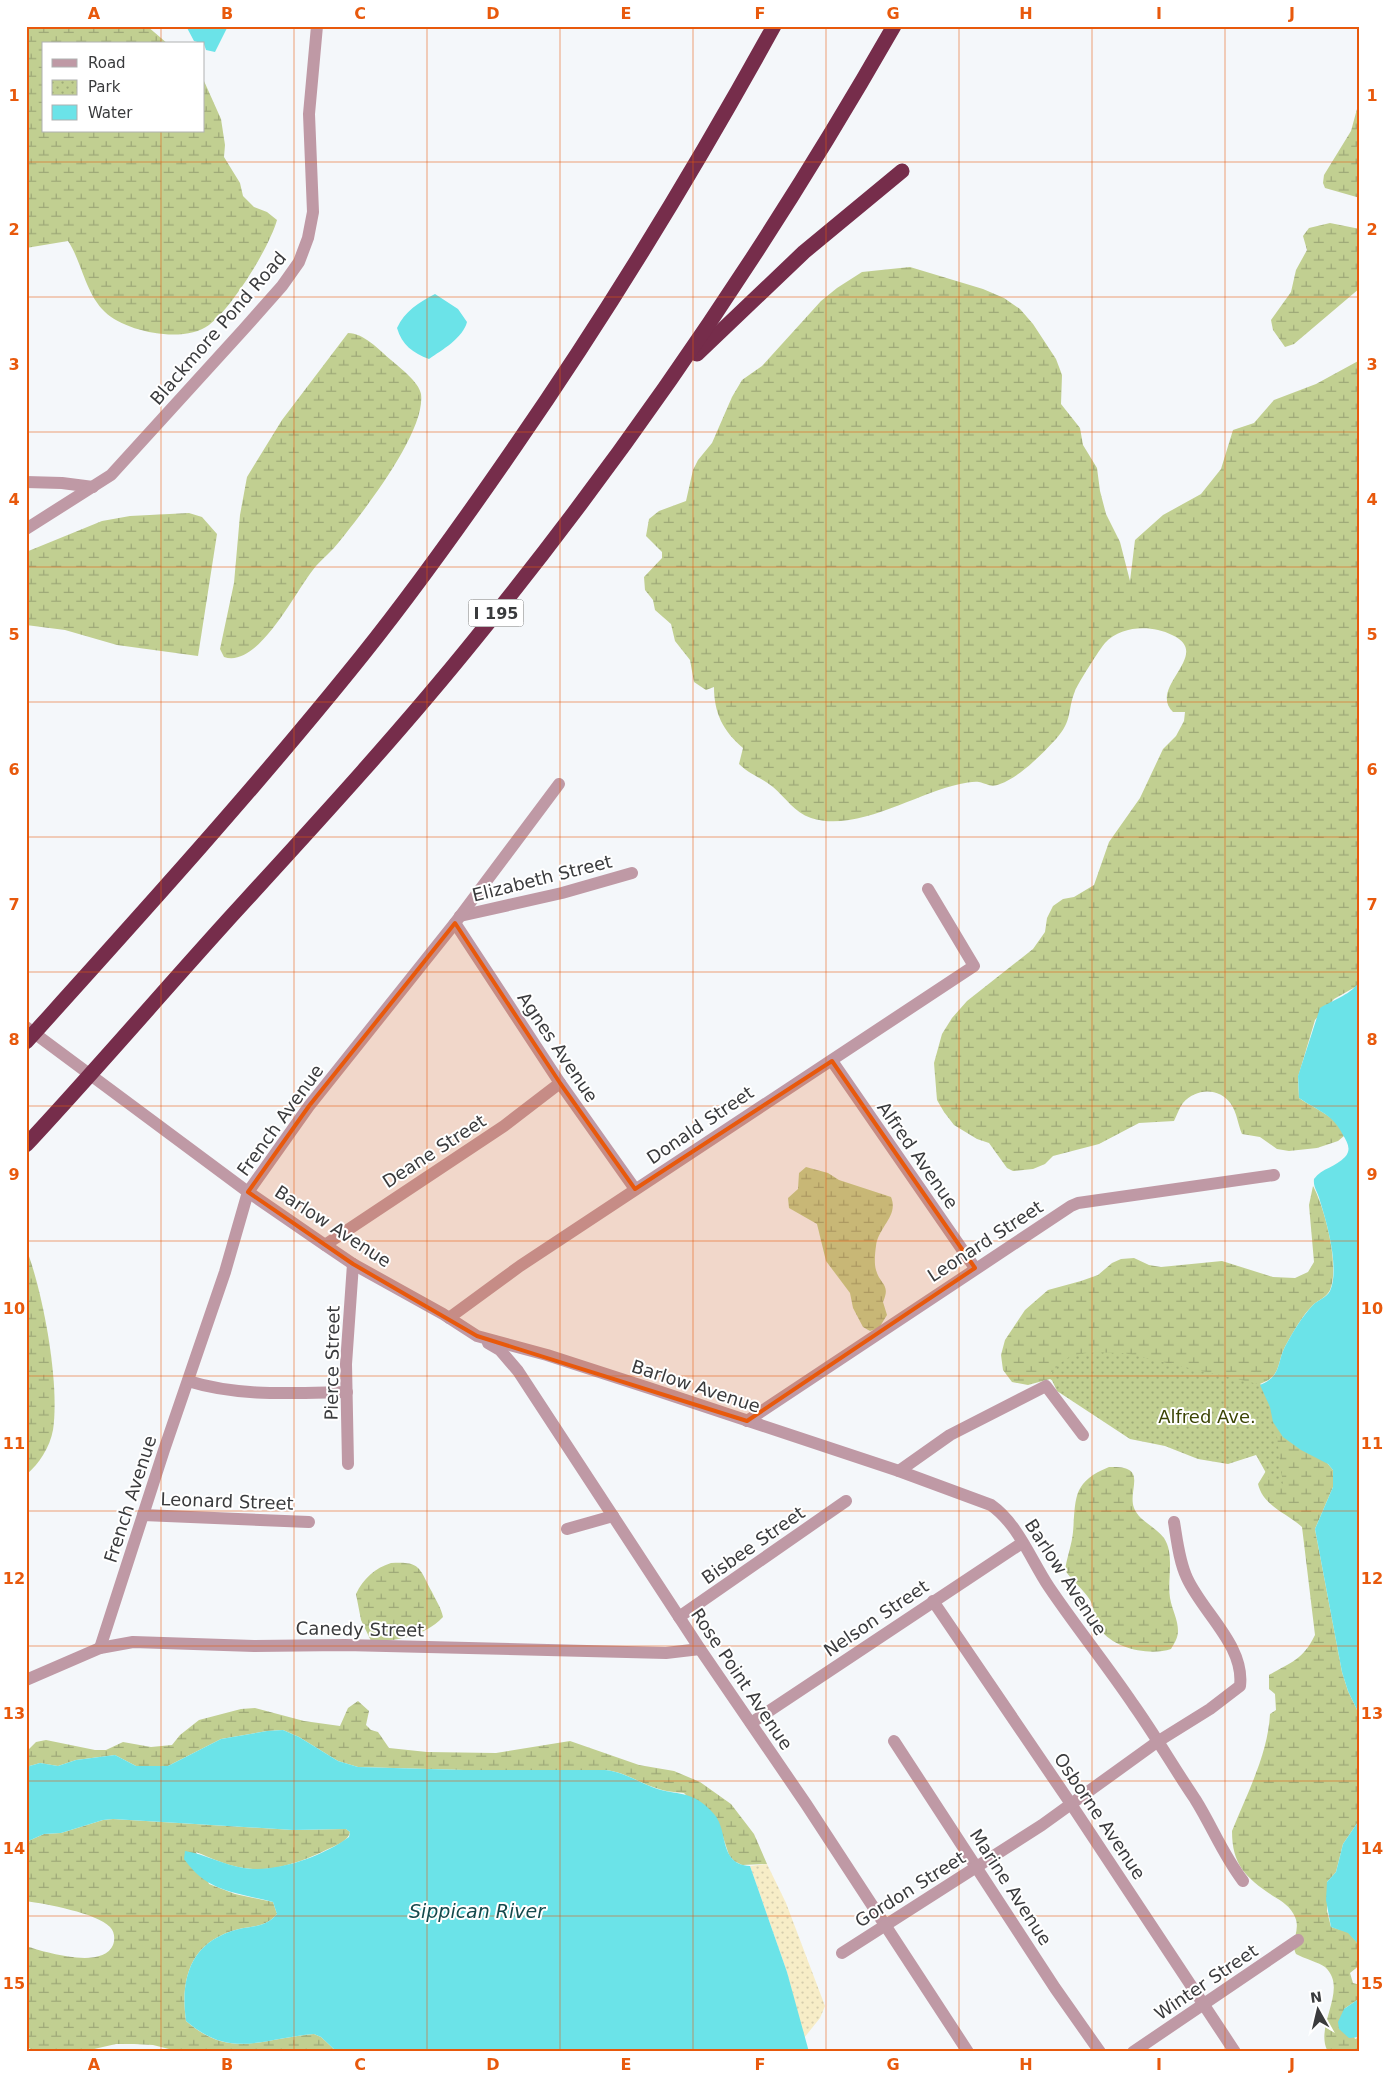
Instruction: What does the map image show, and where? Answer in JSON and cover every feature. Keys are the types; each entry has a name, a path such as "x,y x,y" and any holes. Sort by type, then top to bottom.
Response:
{"highway":[{"path":"26,1042 190,862 350,672 461,525 564,375 637,262 705,149 774,26"},
{"name":"I 195","path":"26,1145 356,779 474,640 560,531 674,376 767,235 845,111 894,26"},
{"path":"674,376 804,252 902,171"}],"street":[{"name":"Blackmore Pond Road","path":"26,529 93,488 110,475 138,447 189,387 243,330 282,286 299,262 307,244 312,212 309,114 317,26"},
{"path":"26,482 62,483 93,488"},
{"name":"French Avenue","path":"100,1648 225,1272 248,1192 309,1106 458,919 559,784"},
{"name":"Elizabeth Street","path":"458,919 632,873"},
{"name":"Donald Street","path":"449,1318 520,1266 974,966 928,889"},
{"name":"Agnes Avenue","path":"458,919 560,1083 635,1189"},
{"name":"Barlow Avenue","path":"26,1027 111,1088 248,1192 353,1264 449,1318 477,1336 547,1355 900,1470 991,1505 1003,1514 1086,1641 1134,1704 1205,1814 1227,1860 1243,1880"},
{"name":"Alfred Avenue","path":"832,1061 975,1268"},
{"name":"Deane Street","path":"325,1244 504,1126 560,1083"},
{"name":"Leonard Street","path":"747,1421 975,1268 1078,1203 1274,1175"},
{"name":"Pierce Street","path":"348,1464 347,1392 353,1264"},
{"name":"Rose Point Avenue","path":"477,1336 500,1350 518,1371 700,1649 886,1925 968,2052"},
{"path":"188,1381 224,1389 246,1391 347,1392"},
{"path":"900,1470 950,1435 1046,1386 1083,1435"},
{"name":"Bisbee Street","path":"679,1617 846,1501"},
{"name":"Leonard Street","path":"143,1515 309,1522"},
{"path":"567,1530 613,1516"},
{"name":"Gordon Street","path":"842,1953 978,1867 1071,1804 1157,1742 1210,1709 1240,1686 1242,1673 1235,1656 1186,1578 1174,1522"},
{"name":"Nelson Street","path":"751,1723 1022,1542"},
{"name":"Osborne Avenue","path":"933,1601 1071,1804 1235,2052"},
{"name":"Canedy Street","path":"26,1680 100,1648 132,1642 254,1646 345,1644 666,1653 700,1649"},
{"name":"Marine Avenue","path":"894,1741 978,1867 1055,1988 1100,2052"},
{"name":"Winter Street","path":"1133,2052 1298,1940"}],"highlighted area":[{"path":"455,923 560,1083 635,1189 832,1061 975,1268 747,1421 477,1336 353,1264 248,1192 309,1106"}],"green space":[{"path":"26,26 147,26 166,42 42,42 42,132 205,132 205,83 221,119 225,145 224,157 240,183 243,196 254,207 267,212 277,220 258,261 239,292 209,325 198,331 171,335 141,330 114,319 105,312 88,287 68,241 26,248"},
{"path":"1360,98 1360,198 1325,188 1323,183 1324,175 1351,131"},
{"path":"1330,223 1360,229 1360,288 1294,344 1285,347 1273,330 1271,320 1291,292 1296,270 1307,250 1303,236 1309,228"},
{"path":"910,267 983,289 1004,298 1020,309 1033,324 1056,359 1062,375 1061,404 1080,428 1083,445 1097,468 1106,514 1120,542 1130,581 1135,540 1163,515 1201,494 1221,469 1233,430 1254,423 1274,400 1316,384 1360,360 1360,980 1357,986 1334,999 1315,1020 1298,1077 1299,1098 1336,1123 1344,1136 1338,1141 1317,1148 1289,1151 1277,1149 1260,1137 1242,1134 1235,1111 1226,1098 1214,1092 1201,1092 1188,1098 1174,1121 1139,1123 1099,1144 1053,1156 1045,1164 1033,1169 1013,1171 1007,1168 989,1143 977,1139 954,1125 937,1100 934,1063 942,1034 952,1018 967,1001 1033,949 1045,932 1047,918 1053,906 1063,899 1074,897 1094,885 1109,842 1140,798 1163,749 1176,736 1184,721 1185,712 1173,712 1167,702 1172,682 1184,661 1186,652 1183,643 1172,635 1146,628 1128,630 1112,637 1105,643 1077,687 1067,721 1061,732 1050,745 1016,776 994,786 977,782 960,784 867,816 829,821 811,818 800,812 773,787 739,764 743,748 730,735 721,721 714,696 714,687 706,690 694,682 690,660 675,641 671,624 655,610 653,600 645,590 644,577 662,558 662,552 646,536 649,519 659,511 686,501 693,470 698,460 712,443 732,397 742,380 762,366 821,301 837,288 862,272"},
{"path":"348,333 360,336 371,343 404,371 420,389 420,410 414,429 404,450 363,512 339,542 316,566 276,625 250,651 237,657 224,657 220,649 234,583 240,515 247,477 282,420"},
{"path":"189,513 202,517 217,534 198,656 117,645 65,630 26,625 26,552 102,521 130,516"},
{"path":"806,1167 828,1173 839,1180 891,1197 892,1210 880,1233 875,1252 876,1270 886,1292 883,1302 887,1315 879,1328 870,1331 863,1327 853,1308 850,1293 826,1261 817,1224 789,1208 788,1198 798,1189 799,1173"},
{"path":"1313,1186 1322,1208 1330,1238 1333,1280 1328,1293 1313,1305 1299,1323 1284,1350 1276,1372 1267,1381 1260,1384 1333,1470 1333,1487 1315,1529 1342,1672 1348,1691 1360,1716 1360,1819 1343,1844 1336,1872 1327,1882 1327,1911 1331,1927 1348,1932 1360,1946 1360,1965 1350,1973 1353,1983 1360,1985 1360,1998 1344,2009 1355,2039 1360,2037 1360,2052 1327,2050 1324,2040 1325,2029 1334,1986 1331,1976 1323,1965 1296,1954 1294,1945 1297,1922 1293,1913 1286,1905 1255,1883 1242,1870 1233,1843 1232,1831 1261,1759 1270,1714 1276,1710 1275,1694 1269,1689 1269,1675 1301,1655 1315,1635 1302,1527 1270,1504 1261,1492 1258,1484 1269,1466 1268,1454 1059,1385 1050,1379 1028,1385 1012,1382 1003,1370 1001,1355 1005,1340 1025,1310 1048,1290 1098,1275 1112,1263 1121,1259 1134,1258 1149,1265 1161,1267 1222,1261 1273,1277 1295,1278 1308,1272 1314,1262 1309,1205"},
{"path":"26,1248 44,1313 52,1363 55,1410 53,1430 47,1449 26,1475"},
{"name":"Alfred Ave.","path":"1092,1353 1124,1353 1271,1387 1283,1485 1270,1480 1256,1455 1228,1464 1198,1459 1165,1446 1130,1439 1057,1391 1050,1376 1065,1360 1073,1356"},
{"path":"1109,1467 1122,1467 1133,1474 1133,1501 1136,1513 1161,1534 1167,1545 1170,1559 1169,1591 1178,1631 1177,1638 1171,1649 1153,1652 1143,1651 1114,1642 1100,1629 1090,1600 1065,1570 1078,1492 1088,1479"},
{"path":"391,1563 408,1563 418,1568 443,1617 419,1633 401,1639 372,1643 361,1620 356,1594 370,1575"},
{"path":"358,1701 369,1711 366,1725 371,1730 378,1732 389,1748 427,1752 496,1753 570,1741 639,1765 674,1771 700,1782 731,1804 754,1834 767,1864 742,1865 734,1861 729,1855 722,1834 684,1793 672,1792 647,1785 624,1775 605,1770 464,1770 358,1767 338,1761 299,1737 283,1730 221,1739 168,1766 136,1766 115,1755 76,1760 58,1766 40,1763 26,1767 26,1752 36,1742 46,1740 95,1750 106,1750 123,1742 151,1747 172,1745 180,1735 199,1720 241,1709 255,1708 304,1721 340,1726 348,1708"},
{"path":"113,1819 293,1830 346,1829 350,1832 344,1841 337,1845 307,1859 276,1868 255,1869 238,1867 196,1852 209,1884 235,1894 273,1902 277,1914 264,1924 239,1929 210,1942 192,1963 187,1976 185,1990 186,2021 202,2033 217,2040 247,2044 314,2034 321,2037 337,2052 181,2052 153,2045 116,2044 81,2052 35,2052 26,2046 26,1946 72,1957 98,1957 107,1952 113,1945 114,1938 110,1927 94,1917 46,1904 26,1901 26,1842 44,1834 61,1833 103,1820"}],"sand":[{"path":"767,1864 786,1903 825,2006 820,2018 804,2038 787,1972 750,1866"}],"water":[{"path":"186,26 228,26 215,52 206,50 205,42 194,41"},
{"path":"435,294 458,309 467,322 457,338 429,359 409,348 397,328 413,308"},
{"path":"1360,980 1360,1716 1348,1691 1342,1672 1315,1529 1333,1487 1333,1470 1328,1464 1301,1450 1283,1437 1273,1422 1270,1407 1260,1385 1276,1373 1284,1350 1295,1328 1313,1305 1330,1291 1333,1282 1334,1271 1329,1233 1314,1185 1314,1179 1321,1172 1345,1157 1348,1146 1339,1128 1330,1117 1299,1098 1298,1076 1320,1008 1348,993"},
{"name":"Sippican River","path":"283,1730 299,1737 338,1761 358,1767 464,1770 605,1770 623,1774 661,1790 698,1800 719,1821 726,1846 733,1859 740,1864 750,1866 787,1972 809,2052 337,2052 321,2037 314,2034 248,2044 218,2040 202,2033 186,2021 185,1990 187,1976 192,1963 210,1942 239,1929 264,1924 277,1914 273,1902 224,1890 203,1879 184,1859 185,1851 200,1854 236,1867 271,1868 299,1862 326,1851 349,1837 350,1832 346,1829 293,1830 113,1819 103,1820 61,1833 44,1834 26,1842 26,1767 40,1763 58,1766 76,1760 115,1755 136,1766 168,1766 221,1739"},
{"path":"1360,1819 1360,1946 1348,1933 1331,1927 1326,1900 1327,1882 1336,1872 1343,1844"},
{"path":"1360,1998 1360,2037 1349,2038 1339,2029 1338,2022 1344,2009"}]}
